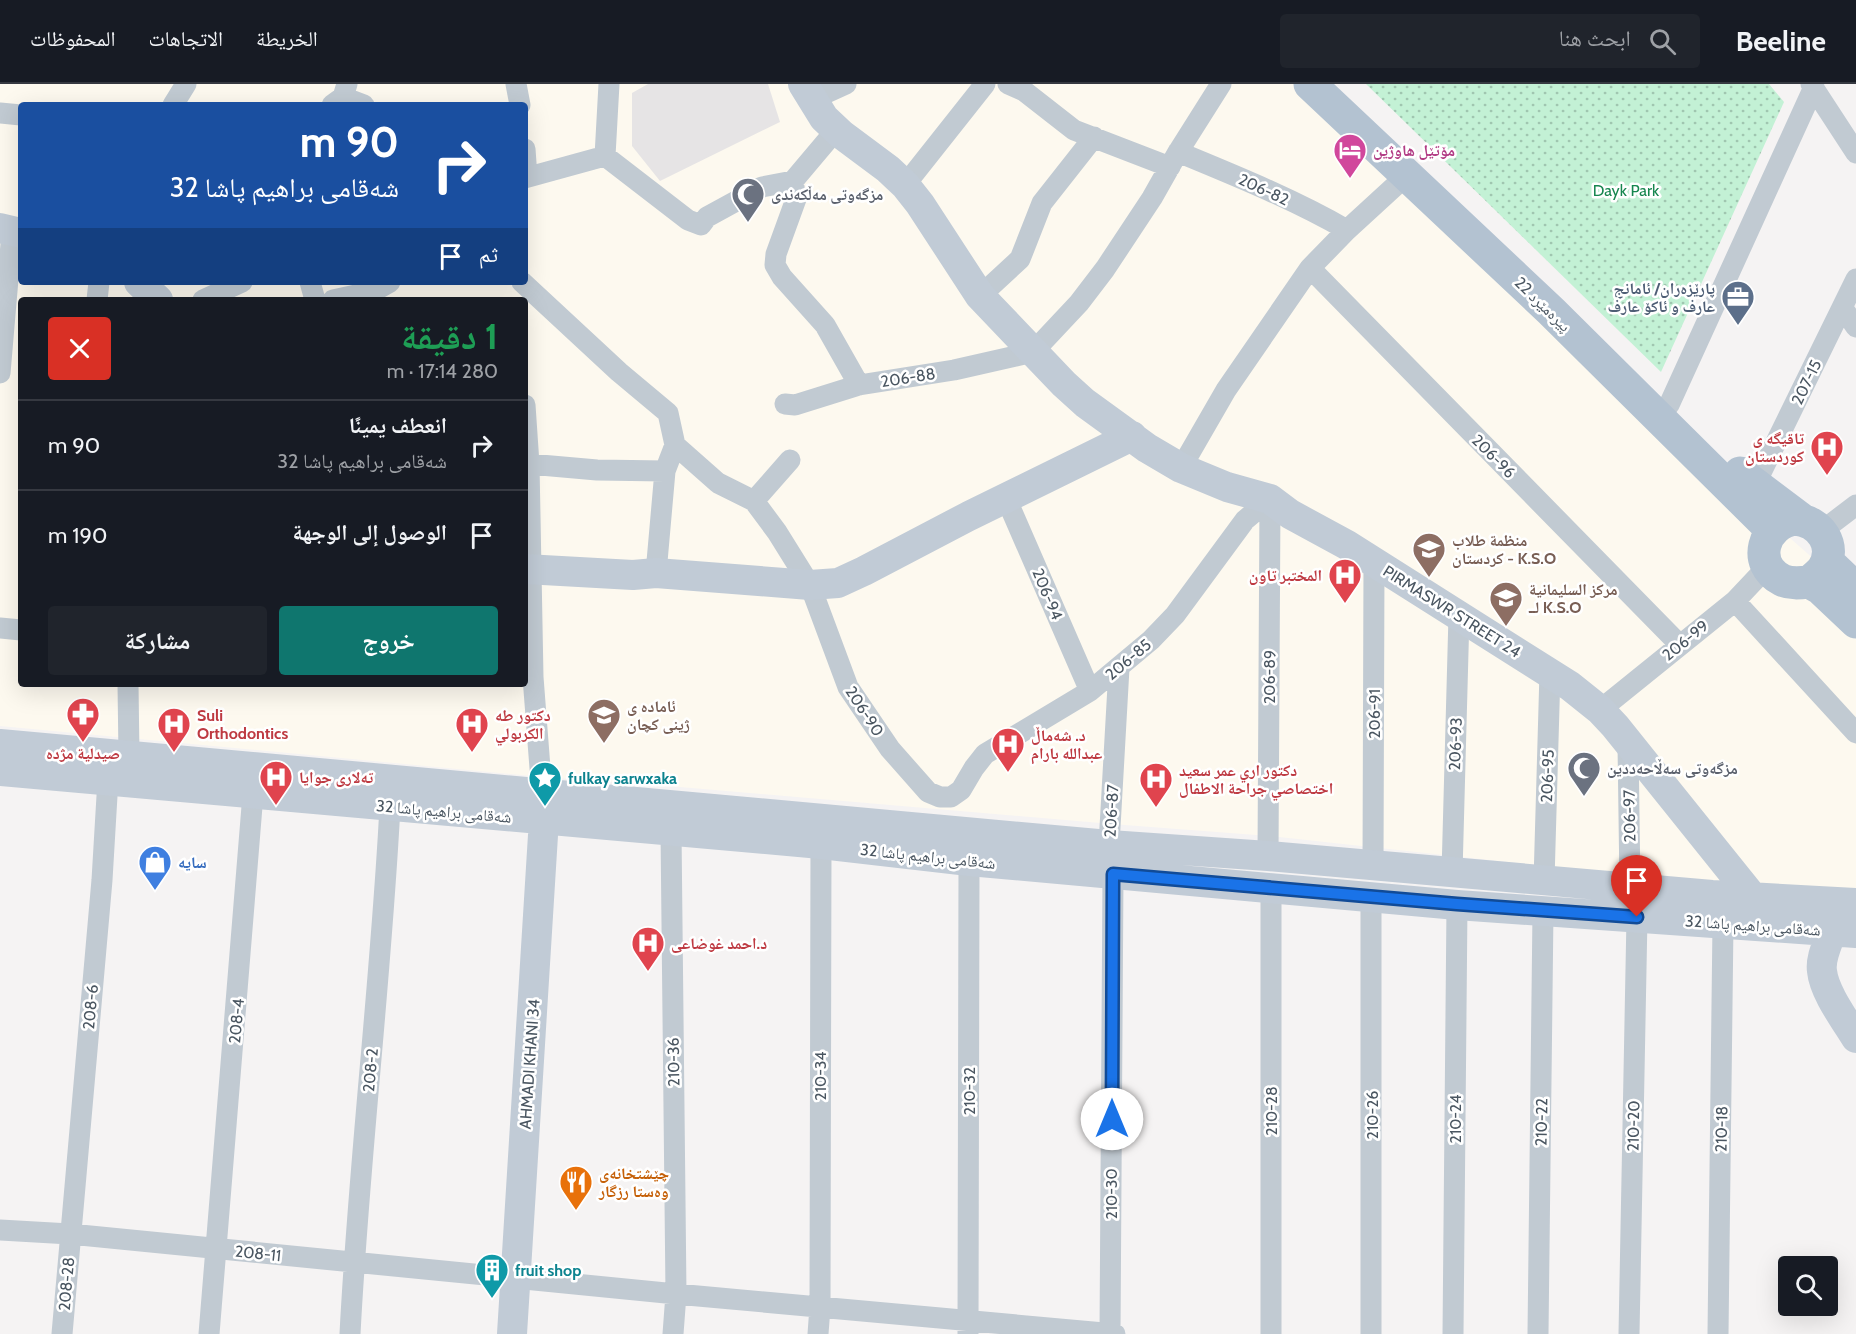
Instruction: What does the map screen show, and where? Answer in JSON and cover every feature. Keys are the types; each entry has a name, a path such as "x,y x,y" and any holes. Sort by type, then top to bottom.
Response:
{"main road":[{"name":"22 پیرەمێرد","path":"1310,84 1551,311 1806,545"},
{"name":"22 پیرەمێرد","path":"1340,84 1718,453 1755,485 1806,545"},
{"name":"PIRMASWR STREET 24","path":"808,92 824,118 836,130 888,169 905,185 980,296 1085,403 1180,468 1203,478 1270,499 1290,514 1338,539 1578,691 1600,710 1754,899"},
{"path":"142,285 155,297"},
{"path":"528,569 633,575 656,573 810,585 838,583 1132,436"},
{"path":"1806,545 1791,583 1782,580 1768,566 1764,551 1767,536 1806,545 1856,589"},
{"path":"1806,545 1820,588 1856,622"},
{"name":"شەقامی براهیم پاشا 32","path":"0,744 129,756 543,807 1111,860 1271,888 1543,911 1844,932"},
{"name":"شەقامی براهیم پاشا 32","path":"0,771 390,806 543,807 671,831 821,844 969,861 1268,856 1754,899 1856,903"},
{"name":"AHMADI KHANI 34","path":"512,1334 543,807"},
{"path":"1844,932 1822,960 1822,972 1830,994 1856,1038"}],"street":[{"path":"175,102 186,84"},
{"path":"516,84 519,102"},
{"path":"605,156 609,84"},
{"path":"808,92 846,84"},
{"path":"905,185 985,84"},
{"path":"1033,352 1079,303 1105,269 1221,84"},
{"name":"206-82","path":"1021,86 1074,130 1094,138 1256,184 1347,231"},
{"path":"1669,405 1812,86"},
{"path":"1812,86 1856,153"},
{"path":"341,95 357,102"},
{"path":"0,112 18,115"},
{"path":"605,156 688,220 701,225 706,218 762,187 793,181 836,130"},
{"path":"980,296 1020,259 1042,203 1094,138"},
{"path":"528,176 605,156"},
{"path":"1180,468 1226,390 1284,302 1310,268 1407,175"},
{"path":"793,181 796,199 776,254 775,265 782,277 825,325 859,385"},
{"path":"0,373 11,231"},
{"name":"206-96","path":"1310,268 1679,644"},
{"name":"207-15","path":"1755,485 1856,279"},
{"path":"210,297 236,285"},
{"path":"347,297 375,291 385,285"},
{"path":"525,285 618,372 668,413 675,445 665,471 656,573"},
{"path":"1842,307 1856,327"},
{"name":"206-88","path":"785,404 795,405 859,385 954,370 1033,352"},
{"path":"675,445 718,483 753,501 790,460"},
{"path":"528,449 528,516"},
{"path":"529,464 597,470 665,471"},
{"name":"206-94","path":"1006,498 1090,691"},
{"name":"206-85","path":"961,790 974,768 986,754 1090,691 1151,640 1175,615 1245,520 1270,499"},
{"name":"206-89","path":"1268,856 1270,499"},
{"name":"206-90","path":"753,501 777,531 810,585 848,687 890,749 928,792 940,797 951,797 961,790"},
{"path":"1806,545 1856,505"},
{"name":"206-91","path":"1373,866 1374,562"},
{"name":"206-99","path":"1600,710 1735,601 1768,566"},
{"path":"528,587 543,807"},
{"path":"1735,601 1856,733"},
{"name":"206-93","path":"1452,873 1459,615"},
{"path":"0,628 18,630"},
{"name":"206-87","path":"1111,860 1119,668"},
{"name":"206-95","path":"1544,881 1550,672"},
{"path":"128,687 129,756"},
{"name":"206-97","path":"1628,744 1630,887"},
{"name":"208-6","path":"70,1234 102,880 108,779"},
{"name":"208-4","path":"209,1334 253,794"},
{"name":"208-2","path":"350,1334 384,912 390,806"},
{"name":"210-36","path":"671,831 676,1294 673,1334"},
{"name":"210-34","path":"818,1334 820,1307 821,844"},
{"name":"210-30","path":"1110,1334 1111,860"},
{"name":"210-32","path":"968,1327 969,861"},
{"name":"210-28","path":"1271,888 1271,1334"},
{"name":"210-26","path":"1371,897 1371,1334"},
{"name":"210-24","path":"1453,1334 1457,904"},
{"name":"210-22","path":"1538,1334 1543,911"},
{"name":"210-20","path":"1629,1334 1637,917"},
{"name":"210-18","path":"1718,1334 1723,923"},
{"name":"208-11","path":"0,1230 70,1234 515,1278"},
{"name":"208-28","path":"62,1334 70,1234"},
{"path":"515,1278 820,1307 968,1327 1114,1334"}],"shaded area":[{"path":"0,84 1320,84 1741,495 1824,568 1856,602 1856,896 1269,836 543,777 0,726"},
{"path":"648,84 768,84 780,122 660,181 632,146 632,93"}],"green space":[{"name":"Dayk Park","path":"1366,84 1769,84 1784,102 1661,372"}],"place":[{"name":"مۆتێل هاوژین","path":"1350,179"},
{"name":"مزگەوتی مەڵکەندی","path":"748,223"},
{"name":"پارێزەران/ ئامانج عارف و ئاكۆ عارف","path":"1738,326"},
{"name":"تاقيگه ى كوردستان","path":"1827,476"},
{"name":"منظمة طلاب كردستان - K.S.O","path":"1429,578"},
{"name":"المختبر تاون","path":"1345,604"},
{"name":"مرکز السلیمانیة لــ K.S.O","path":"1506,627"},
{"name":"صيدلية مژده","path":"83,743"},
{"name":"ئاماده ى ژينى كچان","path":"604,744"},
{"name":"Suli Orthodontics","path":"174,753"},
{"name":"دكتور طه الكربولي","path":"472,753"},
{"name":"د. شەماڵ عبداللە بارام","path":"1008,773"},
{"name":"مزگەوتی سەڵاحەددین","path":"1584,797"},
{"name":"تەلاری جوایا","path":"276,806"},
{"name":"fulkay sarwxaka","path":"545,807"},
{"name":"دكتور اري عمر سعيد اختصاصي جراحة الاطفال","path":"1156,808"},
{"name":"سایە","path":"155,891"},
{"name":"د.احمد غوضاعی","path":"648,972"},
{"name":"چێشتخانەی وەستا رزگار","path":"576,1211"},
{"name":"fruit shop","path":"492,1299"}],"route":[{"path":"1112,1119 1113,874 1637,917"}]}
